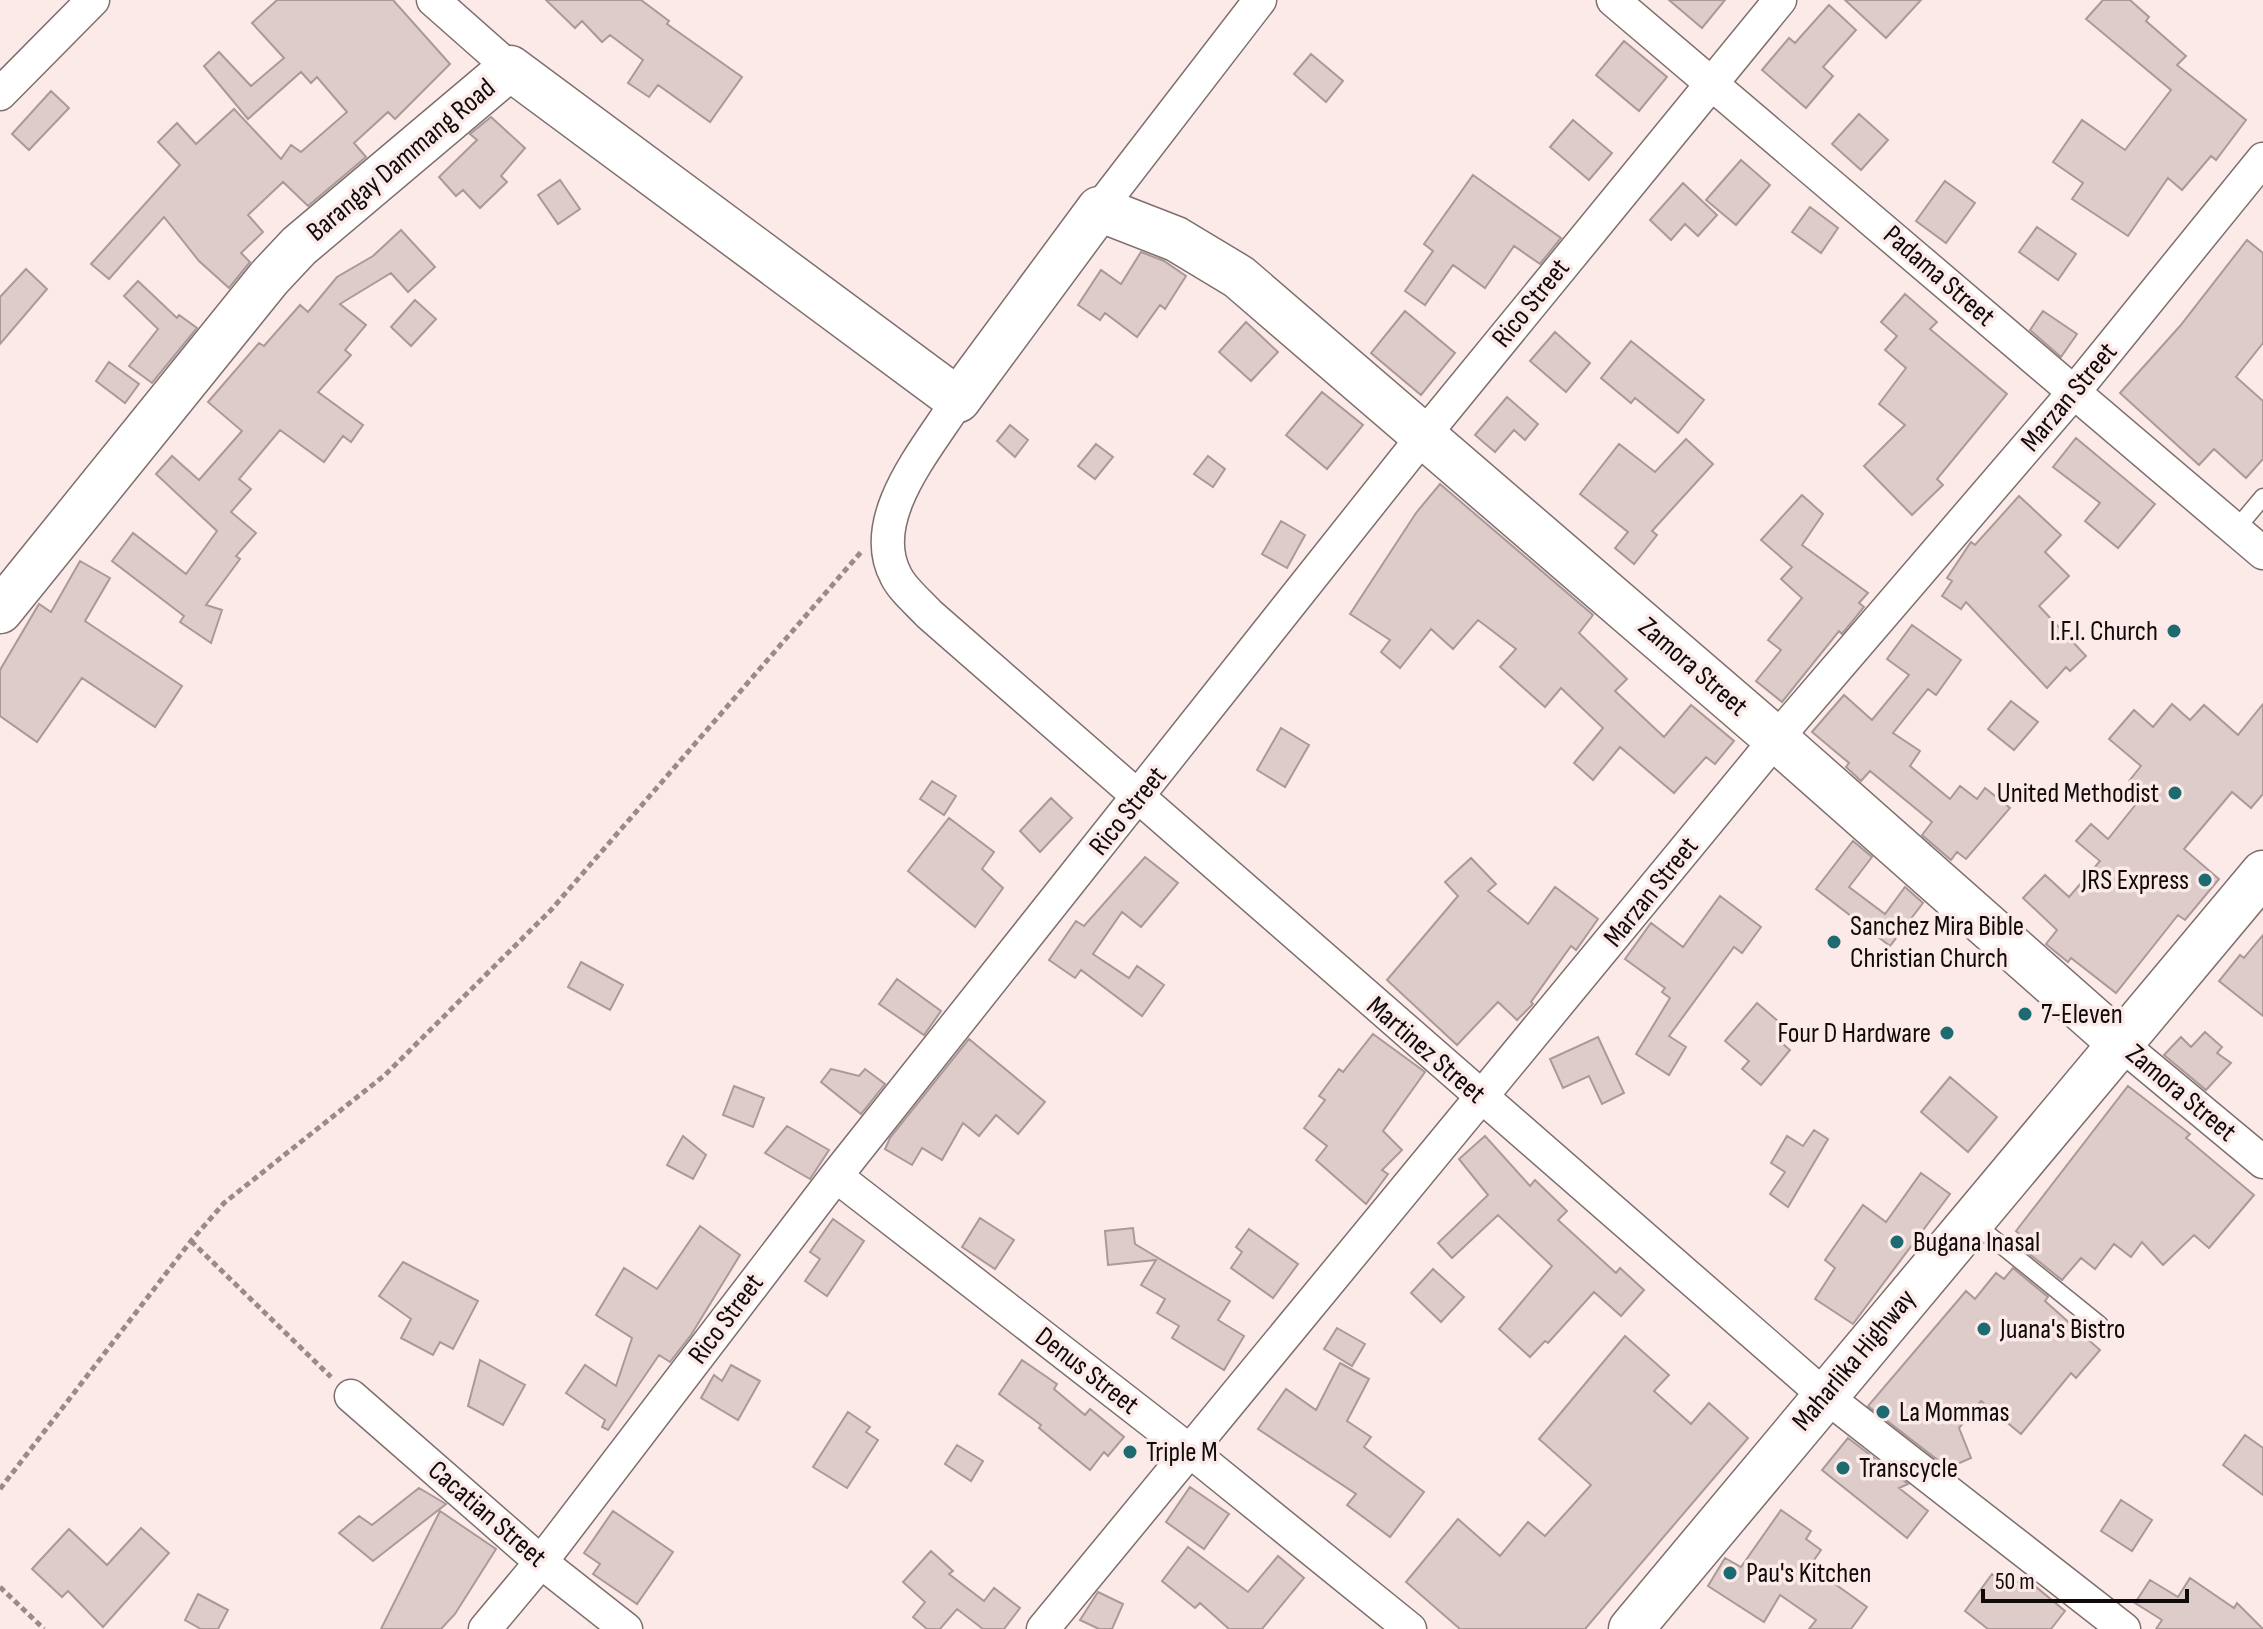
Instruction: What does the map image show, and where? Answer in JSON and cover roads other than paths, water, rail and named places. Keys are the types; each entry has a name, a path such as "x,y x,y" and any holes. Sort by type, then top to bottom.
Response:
{"main road":[{"name":"Barangay Dammang Road","path":"0,611 269,278 299,246 510,68 958,400"},
{"path":"958,400 1099,209"},
{"name":"Zamora Street","path":"1099,209 1176,239 1239,277 1776,739 2121,1044"},
{"name":"Maharlika Highway","path":"1631,1629 2263,873"}],"street":[{"path":"0,94 93,0"},
{"path":"1099,209 1260,0"},
{"name":"Padama Street","path":"1613,0 2263,553"},
{"name":"Rico Street","path":"485,1629 541,1562 836,1176 1425,434 1780,0"},
{"path":"446,4 510,68"},
{"name":"Marzan Street","path":"1043,1629 1776,739 2074,392 2263,159"},
{"name":"Martinez Street","path":"958,400 903,490 891,518 889,556 897,578 921,605 1138,799 1824,1395 2124,1629"},
{"name":"Zamora Street","path":"2121,1044 2263,1162"},
{"name":"Denus Street","path":"836,1176 1190,1451 1410,1629"},
{"name":"Cacatian Street","path":"351,1396 541,1562 626,1629"}],"lane":[{"path":"2236,529 2263,497"},
{"path":"1971,1221 2100,1325"}],"place":[{"name":"I.F.I. Church","path":"2174,631"},
{"name":"United Methodist","path":"2175,793"},
{"name":"JRS Express","path":"2205,880"},
{"name":"Sanchez Mira Bible Christian Church","path":"1834,942"},
{"name":"7-Eleven","path":"2025,1014"},
{"name":"Four D Hardware","path":"1947,1033"},
{"name":"Bugana Inasal","path":"1897,1242"},
{"name":"Juana's Bistro","path":"1984,1329"},
{"name":"La Mommas","path":"1883,1412"},
{"name":"Triple M","path":"1130,1452"},
{"name":"Transcycle","path":"1843,1468"},
{"name":"Pau's Kitchen","path":"1730,1573"}]}
